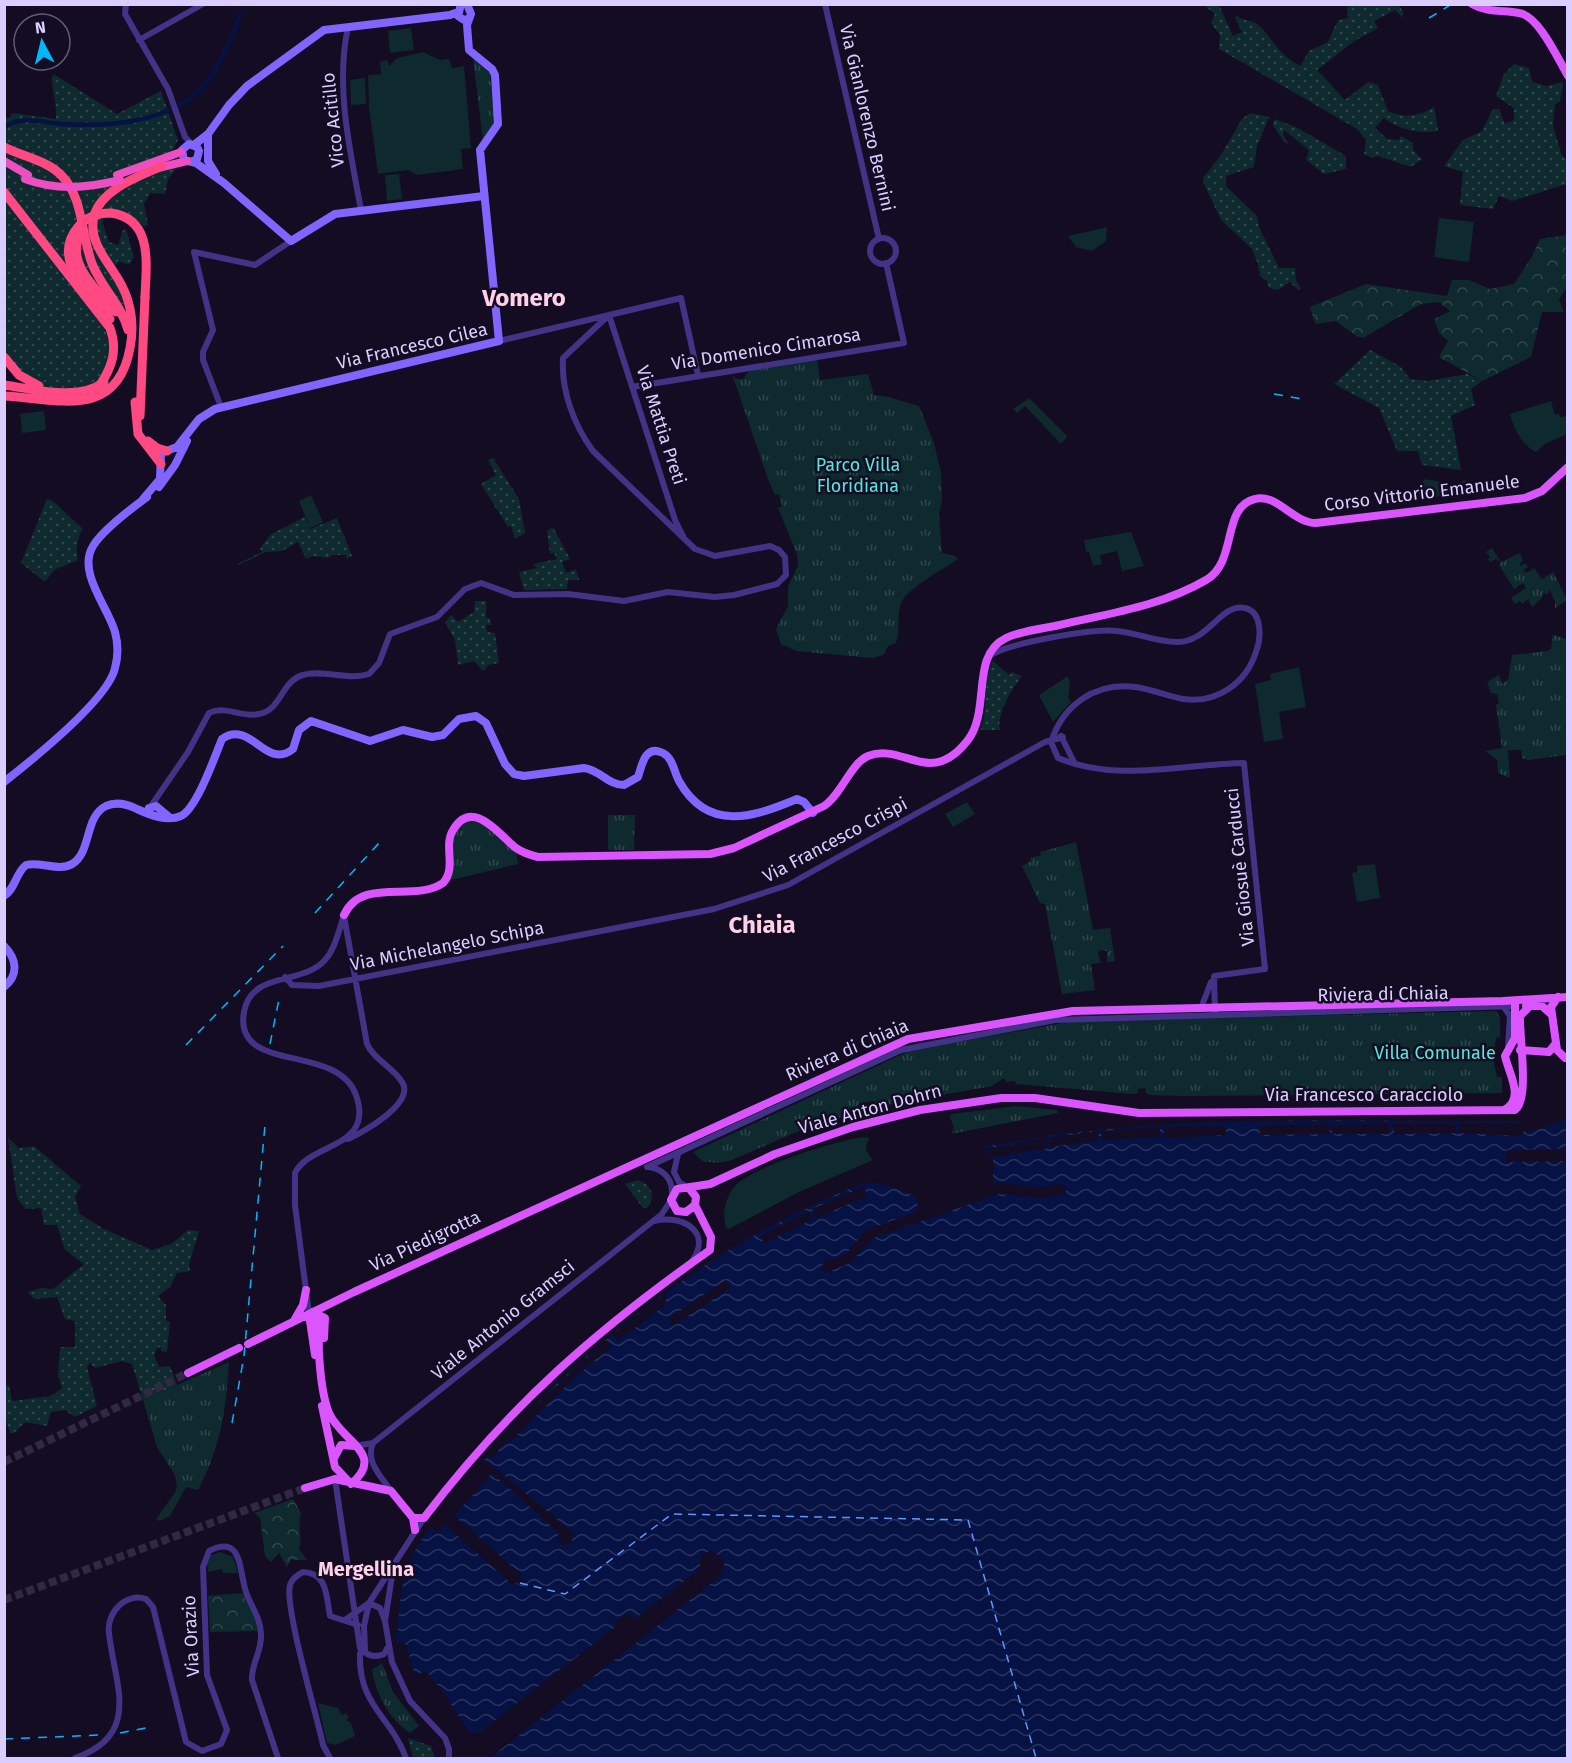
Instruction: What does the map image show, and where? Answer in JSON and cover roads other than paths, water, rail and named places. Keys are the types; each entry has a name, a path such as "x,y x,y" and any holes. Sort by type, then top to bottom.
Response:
{"highway":[{"path":"4,147 49,166 64,178 76,202 85,242 113,315 119,335 120,353 113,372 100,385 82,392 4,385"},
{"path":"4,161 36,178 72,183 117,175 173,157 182,150"},
{"path":"4,168 36,183 67,188 105,183 162,166 193,163"},
{"path":"4,396 71,401 92,399 106,393 118,382 127,365 133,336 132,317 126,293 96,243 93,229 96,211 105,198 115,190 162,166"},
{"path":"4,192 62,270 113,315"},
{"path":"129,354 124,328 74,273 69,254 72,238 81,224 95,215 110,215 132,221 142,235 146,251 142,297 140,422 161,464"},
{"path":"4,357 22,378 56,391"},
{"path":"154,450 166,451"}],"main road":[{"path":"1472,4 1490,11 1527,16 1546,38 1568,76"},
{"path":"428,18 463,8 461,20 468,19 468,42"},
{"path":"484,196 335,214 291,241 224,183 193,163 182,150 208,134 229,105 247,86 317,34 331,28 428,18 454,19 461,23 470,51 492,69 495,75 498,124 480,150 499,341"},
{"path":"208,134 207,161 224,183"},
{"path":"193,163 200,154 196,143"},
{"name":"Via Francesco Cilea","path":"143,499 160,479 160,456 177,447 199,419 221,407 499,341"},
{"name":"Via Francesco Cilea","path":"4,782 62,732 107,687 115,668 117,644 113,625 93,581 89,554 96,541 162,484 196,427 221,407"},
{"path":"166,451 177,459"},
{"name":"Corso Vittorio Emanuele","path":"1006,638 1149,604 1200,584 1213,576 1222,565 1236,516 1253,499 1268,499 1302,521 1316,523 1529,497 1542,490 1568,467"},
{"path":"344,915 352,904 366,894 426,890 438,886 447,879 450,870 450,836 456,825 465,820 486,820 522,852 545,857 710,854 734,848 813,813 834,798 865,757 879,754 936,763 960,749 974,731 979,719 983,672 988,657 1006,638"},
{"path":"4,896 12,890 19,872 26,865 61,867 72,864 81,855 97,813 107,805 124,803 172,818 184,814 189,809 222,739 229,735 246,735 270,753 281,755 293,749 299,730 311,721 370,741 403,730 432,737 443,735 459,719 472,716 486,723 505,765 521,776 584,768 593,769 613,783 624,785 638,777 643,758 652,752 659,752 670,759 679,781 697,802 719,814 740,818 756,816 797,799 804,802 813,813"},
{"path":"4,946 13,957 15,968 13,978 4,987"},
{"path":"1515,1004 1563,997"},
{"path":"1563,997 1552,1004 1558,1053 1566,1058"},
{"path":"1515,1004 1542,1006 1553,1017"},
{"path":"1515,1004 1520,1018"},
{"path":"1504,1110 1511,1105 1514,1093 1513,1076 1508,1064 1507,1052 1514,1040 1515,1004"},
{"name":"Riviera di Chiaia","path":"551,1202 663,1156 908,1039 1059,1013 1201,1008 1214,1011 1515,1004"},
{"path":"1504,1110 1516,1110 1521,1104 1520,1018 1522,1011 1530,1006"},
{"path":"1507,1052 1514,1048 1548,1052 1556,1042"},
{"path":"1508,1064 1514,1067 1533,1057 1566,1058"},
{"name":"Viale Anton Dohrn","path":"688,1188 710,1184 775,1154 828,1134 901,1114 956,1103 1022,1097 1118,1111 1224,1113"},
{"name":"Via Francesco Caracciolo","path":"1224,1113 1504,1110"},
{"name":"Viale Anton Dohrn","path":"696,1203 710,1184"},
{"path":"415,1530 419,1518 478,1450 558,1368 628,1308 710,1250 711,1238 694,1193 688,1188 677,1189 672,1198 674,1208 681,1212 690,1211 696,1203"},
{"name":"Via Piedigrotta","path":"248,1344 311,1312 551,1202"},
{"path":"289,1324 303,1307 306,1290"},
{"path":"322,1371 325,1319 323,1315 311,1312 322,1371 325,1408 366,1462 365,1470 351,1484"},
{"path":"315,1332 313,1342 334,1463 339,1478 351,1484 391,1491 419,1518"},
{"path":"188,1373 239,1348"},
{"path":"334,1463 335,1452 340,1446 347,1444 355,1446"},
{"path":"305,1488 339,1478 360,1477"}],"street":[{"path":"126,4 124,14 164,84 185,137 196,143"},
{"path":"139,40 202,4"},
{"name":"Via Gianlorenzo Bernini","path":"825,4 879,239"},
{"name":"Vico Acitillo","path":"348,27 342,57 343,94 361,210"},
{"path":"164,84 182,150"},
{"path":"879,239 891,241 895,248 894,257 886,263 875,261 871,254 873,243 879,239"},
{"path":"221,407 203,360 203,352 213,330 194,252 255,265 291,241"},
{"name":"Via Domenico Cimarosa","path":"632,387 904,343 886,263"},
{"name":"Via Francesco Cilea","path":"499,341 681,298 698,375"},
{"path":"154,811 158,796 188,752 209,713 221,710 255,715 266,713 274,706 288,683 301,675 369,674 378,663 390,634 437,617 465,589 474,584 486,583 514,595 568,594 624,601 668,592 724,597 771,586 782,581 786,575 786,559 775,548 766,546 715,556 695,549 593,451 575,422 562,368 563,358 609,315"},
{"name":"Via Mattia Preti","path":"609,315 675,520 687,543"},
{"path":"988,657 1009,649 1094,630 1124,632 1171,642 1186,641 1203,634 1231,609 1244,608 1254,614 1260,629 1256,654 1240,680 1223,693 1192,700 1131,687 1102,690 1081,698 1059,724 1052,740 1053,749 1061,759 1078,766"},
{"path":"1006,638 1002,646 1009,649"},
{"path":"1059,724 1070,754 1078,766"},
{"name":"Via Francesco Crispi","path":"618,928 722,907 781,888 1052,740 1063,737"},
{"path":"1061,759 1070,754"},
{"name":"Via Giosuè Carducci","path":"1078,766 1180,770 1244,763 1265,969 1216,975 1212,979"},
{"path":"344,915 329,954 320,965 265,984 249,998 244,1015 246,1034 254,1045 268,1053 312,1061 340,1073 357,1098 357,1122 361,1130 369,1130"},
{"path":"311,1312 295,1205 295,1173 306,1160 369,1130 400,1101 404,1093 403,1083 372,1053 367,1044 344,915"},
{"name":"Via Michelangelo Schipa","path":"285,977 290,984 305,987 618,928"},
{"path":"336,938 345,939 349,949"},
{"path":"1201,1008 1212,979"},
{"path":"1212,979 1214,1011"},
{"name":"Riviera di Chiaia","path":"676,1150 913,1047 1068,1018 1214,1011 1515,1004"},
{"path":"1503,1006 1508,1009 1510,1016 1507,1052"},
{"path":"341,1142 357,1122"},
{"path":"673,1167 676,1150"},
{"path":"663,1156 673,1167 677,1180 688,1188"},
{"path":"663,1156 647,1167 660,1170 667,1177"},
{"path":"663,1156 672,1198"},
{"name":"Viale Antonio Gramsci","path":"374,1443 663,1214 672,1198"},
{"path":"651,1222 674,1219 690,1226 697,1236 699,1247 690,1264"},
{"path":"355,1446 374,1443 370,1454 372,1463 391,1491"},
{"path":"339,1478 360,1648 370,1656 380,1656 384,1654 388,1646"},
{"path":"345,1620 369,1603 415,1530"},
{"name":"Via Orazio","path":"75,1758 98,1747 116,1723 121,1694 108,1632 110,1621 118,1606 126,1600 137,1597 146,1599 153,1607 186,1742 202,1751 221,1744 227,1730 207,1675 203,1573 206,1553 220,1547 232,1550 239,1557 245,1590 260,1620 261,1649 253,1669 252,1680 278,1758"},
{"path":"385,1621 394,1563"},
{"path":"330,1758 323,1745 297,1640 289,1589 293,1579 303,1572 317,1575 325,1585 330,1616 358,1625"},
{"path":"369,1603 380,1608 385,1621 388,1646 399,1679 410,1701 445,1738 449,1758"},
{"path":"369,1603 364,1626 366,1644 360,1653 360,1665 368,1699 401,1745 406,1758"}],"water":[{"path":"1567,1120 1567,1758 490,1758 719,1577 723,1559 712,1551 700,1559 701,1573 632,1624 627,1621 617,1626 480,1732 472,1734 426,1671 415,1675 405,1642 397,1643 395,1633 398,1632 405,1576 415,1550 431,1527 438,1533 445,1524 512,1584 523,1581 519,1577 521,1574 454,1516 492,1473 559,1532 558,1538 563,1545 572,1541 573,1533 484,1459 487,1455 491,1459 510,1437 508,1435 556,1384 654,1301 719,1256 822,1201 859,1185 875,1183 916,1196 918,1212 993,1186 993,1159 987,1158 985,1147 1117,1128 1251,1121 1519,1121 1524,1131 1532,1132"}],"waterway":[{"path":"4,127 25,120 80,125 118,123 156,115 173,108 203,86 215,71 240,13"}],"tunnel":[{"path":"4,1462 188,1373"},
{"path":"4,1600 305,1488"}],"railway":[{"path":"1429,18 1452,4"},
{"path":"1274,394 1303,399"},
{"path":"315,913 379,843"},
{"path":"186,1045 283,946"},
{"path":"270,1044 279,999"},
{"path":"232,1423 244,1356 265,1125"},
{"path":"120,1733 150,1727"},
{"path":"4,1739 100,1735"}],"district":[{"name":"Vomero","path":"524,298"},
{"name":"Chiaia","path":"762,925"},
{"name":"Mergellina","path":"366,1569"}],"park label":[{"name":"Parco Villa Floridiana","path":"858,475"},
{"name":"Villa Comunale","path":"1435,1053"}]}
